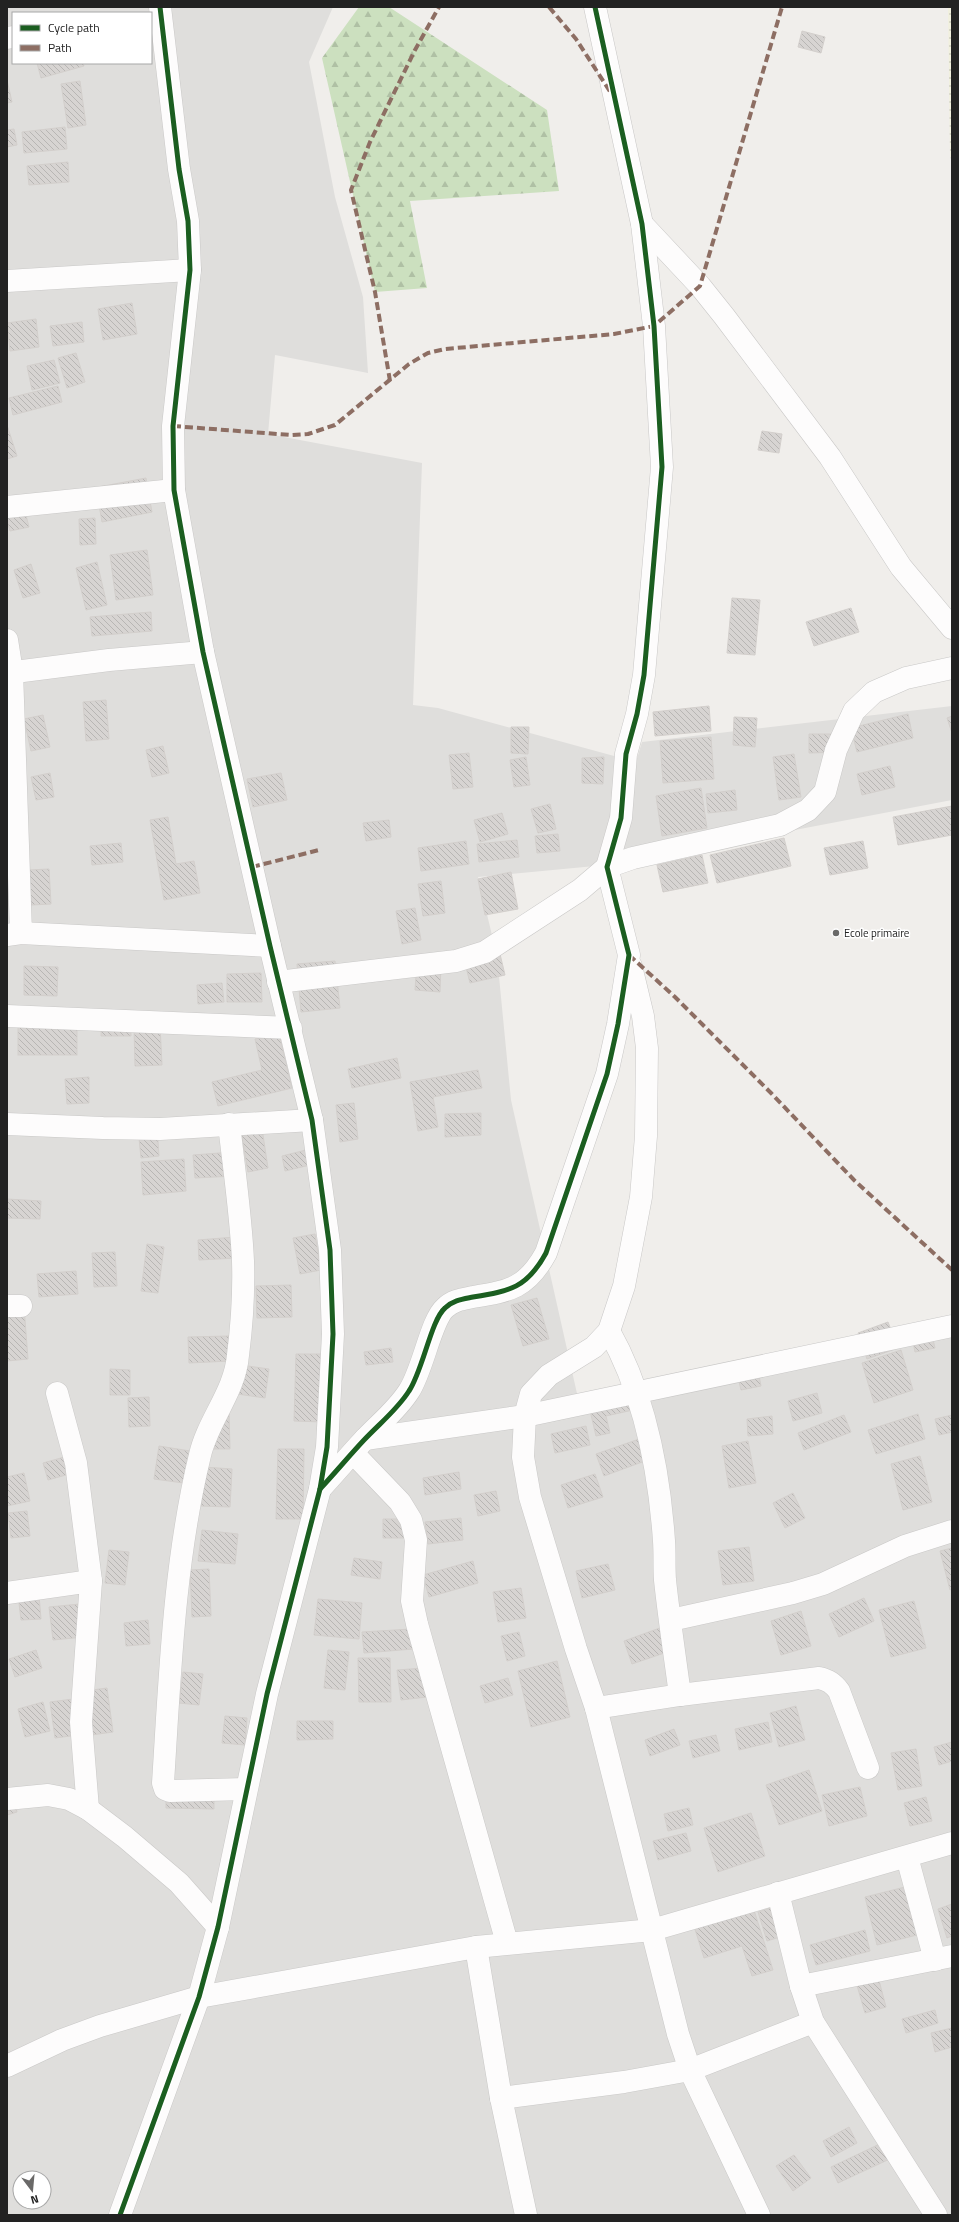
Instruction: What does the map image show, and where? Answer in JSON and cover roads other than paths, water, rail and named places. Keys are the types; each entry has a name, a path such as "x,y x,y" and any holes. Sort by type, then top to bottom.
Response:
{"street":[{"path":"595,7 612,95 642,224 654,326 662,467 644,675 637,714 626,754 621,818 607,867 644,1016 647,1048 646,1136 641,1197 624,1286 609,1331 594,1347 549,1375 531,1394 524,1416 523,1457 530,1497 576,1649 596,1708 678,2034 690,2070 759,2215"},
{"path":"120,2215 199,1997 218,1927 267,1694 320,1489 327,1446 333,1334 330,1250 312,1120 291,1028 278,982 203,652 174,490 173,426 190,270 188,221 155,10"},
{"path":"642,224 700,286 724,316 830,457 901,567 952,628"},
{"path":"7,281 190,270"},
{"path":"7,507 174,490"},
{"path":"7,640 9,672 14,934 270,946"},
{"path":"9,672 110,660 203,652"},
{"path":"278,982 456,960 485,952 580,890 607,867 634,858 780,824 808,810 825,792 836,750 854,711 874,692 906,678 952,668"},
{"path":"320,1489 359,1446 395,1410 410,1390 422,1366 437,1320 443,1309 451,1303 462,1299 504,1292 519,1286 537,1270 546,1253 606,1074 618,1024 628,956"},
{"path":"7,1016 291,1028"},
{"path":"7,1124 146,1129 312,1120"},
{"path":"229,1124 243,1261 243,1308 238,1357 234,1376 207,1430 200,1455 183,1541 170,1673 163,1783 164,1789 170,1791 246,1789"},
{"path":"359,1446 524,1416 636,1391 952,1326"},
{"path":"609,1331 624,1358 636,1391 656,1465 664,1541 665,1579 680,1695"},
{"path":"57,1393 76,1464 91,1581 81,1722 88,1810"},
{"path":"359,1446 400,1502 411,1520 416,1540 412,1601 417,1624 507,1942"},
{"path":"671,1620 792,1593 823,1584 906,1546 952,1531"},
{"path":"7,1593 91,1581"},
{"path":"596,1708 680,1695 819,1678 826,1679 834,1684 839,1690 868,1768"},
{"path":"7,1799 48,1795 69,1799 88,1810 125,1837 179,1883 218,1927"},
{"path":"7,2066 62,2040 100,2026 199,1997 476,1946 652,1930 952,1843"},
{"path":"801,1986 943,1958 907,1856"},
{"path":"778,1893 801,1986 813,2022 936,2215"},
{"path":"476,1946 501,2098 526,2215"},
{"path":"501,2098 624,2082 690,2070 813,2022"}],"place":[{"name":"Ecole primaire","path":"836,933"}]}
